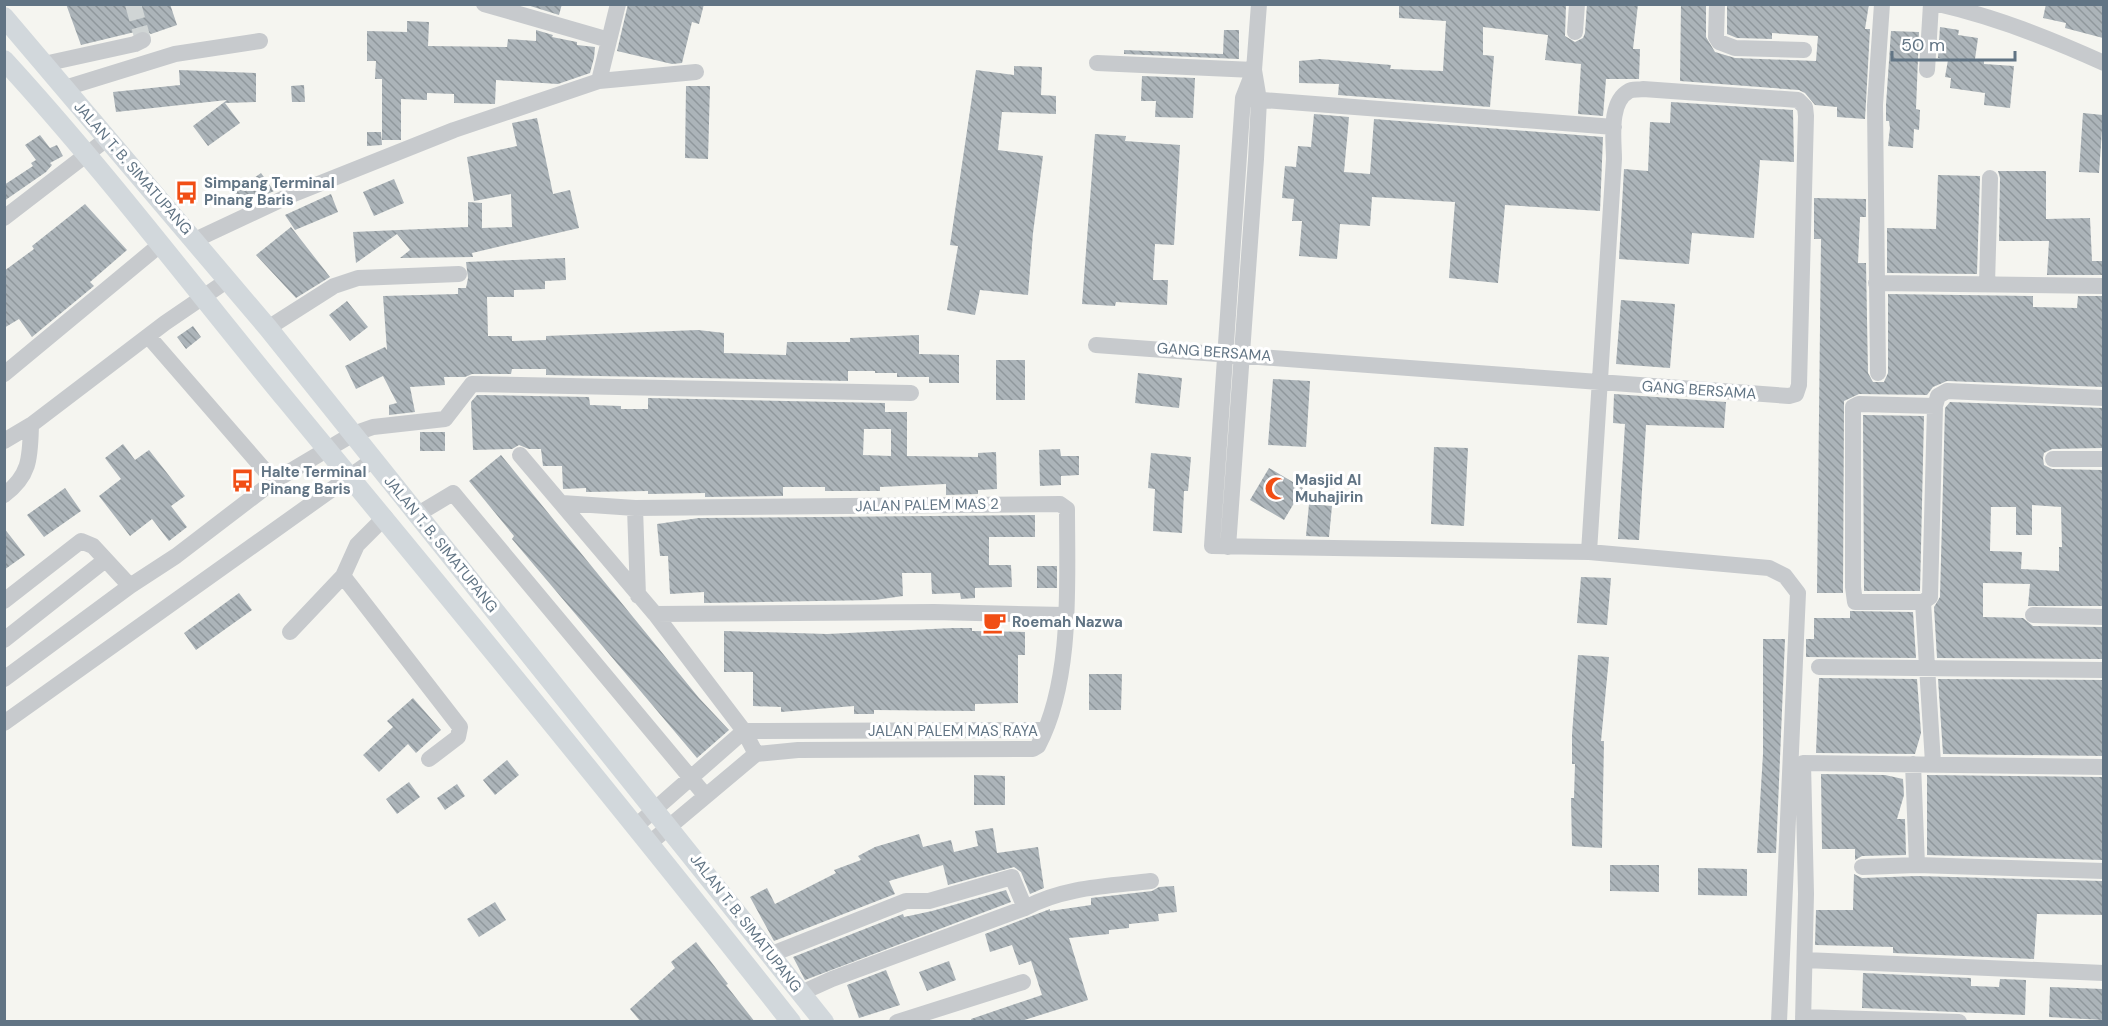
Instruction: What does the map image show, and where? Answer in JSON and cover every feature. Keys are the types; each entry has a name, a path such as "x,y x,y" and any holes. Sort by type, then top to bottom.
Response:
{"main road":[{"name":"JALAN T. B. SIMATUPANG","path":"4,17 268,328 772,954 824,1022"},
{"name":"JALAN T. B. SIMATUPANG","path":"7,67 88,154 202,297 351,475 651,842 791,1022"}],"street":[{"path":"483,4 609,40"},
{"path":"599,81 618,4"},
{"path":"1225,463 1243,354 1238,158 1251,99 1259,4"},
{"path":"1575,32 1576,4"},
{"path":"1717,4 1716,38 1726,46 1804,50"},
{"path":"1878,373 1875,105 1882,4"},
{"path":"1927,70 1931,4"},
{"path":"1938,4 1975,13 2047,37 2103,63"},
{"path":"44,64 135,44 143,40"},
{"path":"65,88 175,54 260,41"},
{"path":"1097,63 1254,70"},
{"path":"195,240 291,195 454,130 599,81 696,72"},
{"name":"GANG BERSAMA","path":"1096,345 1243,354 1601,383 1789,396 1796,394 1799,385 1806,116 1802,102 1643,89 1629,91 1621,99 1614,127"},
{"path":"1251,99 1614,127 1601,383 1589,552"},
{"path":"1251,99 1256,159 1225,353 1228,547 1589,552 1769,568 1785,576 1798,593 1779,1022"},
{"path":"4,218 108,138"},
{"path":"1238,158 1256,159"},
{"path":"1987,284 1990,178"},
{"path":"4,374 161,244"},
{"path":"268,328 334,286 358,278 459,274"},
{"path":"4,441 31,425 228,280"},
{"path":"1876,283 2103,286"},
{"path":"149,337 274,481"},
{"path":"4,679 130,586 176,556 274,481 329,450 352,434 373,427 418,424 446,419 472,384 911,393"},
{"path":"1935,406 1860,404 1855,405 1852,411 1853,599 1855,602 1866,604 1923,603 1930,597 1935,406 1938,396 1947,391 2103,398"},
{"path":"4,495 16,487 29,464 31,425"},
{"path":"520,455 655,614 744,731 756,754 651,842"},
{"path":"2053,459 2103,459"},
{"path":"4,723 373,460"},
{"path":"418,514 453,493 705,795"},
{"name":"JALAN PALEM MAS 2","path":"562,503 635,508 1060,504 1067,509 1067,597 1061,678 1045,730"},
{"path":"635,508 638,596"},
{"path":"290,632 343,576 357,545 385,517"},
{"path":"4,601 81,541 93,546 104,561 130,586"},
{"path":"4,639 104,561"},
{"path":"343,576 460,727 458,737 429,759"},
{"path":"1923,603 1929,667 1933,763"},
{"path":"655,614 934,612 1065,615"},
{"path":"2033,615 2103,617"},
{"path":"1819,667 2103,669"},
{"name":"JALAN PALEM MAS RAYA","path":"744,731 1045,730 1039,744 1033,749 798,750 756,754"},
{"path":"636,826 744,731"},
{"path":"1959,1022 1803,1019 1805,960 1803,763 2103,766"},
{"path":"1913,764 1917,865"},
{"path":"1862,867 1917,865 2103,871"},
{"path":"772,954 906,901 929,901 1012,877 1025,908"},
{"path":"801,993 832,979 1025,908 1043,898 1089,888 1151,881"},
{"path":"1805,960 2103,973"},
{"path":"897,1022 1023,982"}],"building":[{"path":"66,4 170,4 177,25 151,34 143,30 81,45"},
{"path":"524,4 562,4 559,15"},
{"path":"628,4 704,4 699,24 692,22 682,63 672,64 617,51"},
{"path":"1399,4 1566,4 1565,36 1575,42 1583,38 1585,33 1587,4 1638,4 1633,49 1640,49 1639,79 1606,79 1603,116 1578,114 1581,64 1545,60 1548,35 1483,27 1483,55 1494,56 1490,107 1338,95 1339,84 1299,83 1299,61 1320,59 1391,65 1390,69 1443,71 1446,21 1399,18"},
{"path":"1681,4 1706,4 1706,37 1715,52 1735,58 1816,61 1818,36 1772,33 1772,39 1737,38 1727,34 1727,4 1869,4 1865,29 1870,29 1865,119 1837,117 1837,107 1815,105 1805,93 1799,90 1680,81"},
{"path":"2046,4 2103,4 2103,38 2065,28 2066,23 2043,18"},
{"path":"407,21 429,22 428,46 507,47 508,39 536,41 536,30 553,35 552,37 577,42 577,45 595,47 594,58 590,73 558,84 496,80 495,104 454,103 454,94 427,93 427,100 401,99 401,140 382,140 382,79 375,79 376,61 367,61 367,31 407,32"},
{"path":"1940,27 1959,30 1958,35 1978,38 1975,59 1984,60 1984,64 2014,66 2010,108 1984,105 1985,93 1950,88 1951,78 1945,77 1948,60 1938,58"},
{"path":"1224,30 1239,30 1239,59 1124,54 1124,50 1223,54"},
{"path":"1891,31 1919,32 1916,109 1920,110 1919,130 1914,129 1913,148 1888,146 1890,128 1889,121 1886,121 1886,105"},
{"path":"1014,66 1042,67 1041,95 1056,96 1056,114 1002,112 998,150 1043,156 1028,295 980,290 975,315 947,310 958,246 950,245 976,70 1014,75"},
{"path":"179,70 256,73 256,102 225,103 240,123 208,146 193,126 227,100 116,112 113,92 180,85"},
{"path":"1142,76 1195,78 1193,118 1155,117 1156,101 1141,101"},
{"path":"304,85 305,102 292,102 291,86"},
{"path":"686,86 710,86 708,159 685,158"},
{"path":"1671,102 1793,110 1794,162 1760,160 1754,238 1692,233 1689,264 1619,259 1624,169 1648,171 1650,122 1670,123"},
{"path":"2083,113 2103,115 2099,173 2079,172"},
{"path":"1314,114 1349,117 1344,172 1370,174 1374,119 1603,137 1600,211 1505,205 1498,283 1449,278 1455,202 1372,197 1370,226 1340,224 1337,259 1299,256 1302,221 1292,221 1294,199 1282,198 1285,166 1296,167 1298,146 1311,147"},
{"path":"537,118 553,194 570,190 579,228 472,253 473,257 400,258 410,250 397,234 356,263 353,232 468,227 468,202 482,203 482,228 512,227 511,194 474,201 467,157 517,146 512,123"},
{"path":"367,132 381,132 382,145 367,146"},
{"path":"1095,134 1126,136 1125,141 1180,145 1174,245 1155,244 1153,280 1168,280 1167,305 1116,302 1115,306 1082,304"},
{"path":"40,135 50,148 57,145 63,156 50,163 52,165 46,172 4,201 4,185 33,166 31,163 36,160 25,145"},
{"path":"1998,171 2046,171 2046,219 2090,218 2092,261 2103,261 2103,275 2047,275 2049,241 1999,241 2000,178"},
{"path":"261,173 274,191 244,205 234,192"},
{"path":"1938,175 1980,176 1977,274 1887,273 1887,228 1936,229"},
{"path":"394,179 404,203 374,216 363,192"},
{"path":"331,194 338,212 295,230 285,215"},
{"path":"1814,198 1866,199 1866,217 1860,217 1858,263 1866,263 1868,373 1873,382 1884,382 1888,373 1888,294 2033,296 2033,307 2077,308 2078,296 2103,296 2103,387 1947,381 1933,387 1927,395 1859,394 1844,401 1843,593 1817,593 1821,239 1814,239"},
{"path":"85,204 127,250 90,282 94,286 32,337 19,319 4,328 4,271 34,249 32,246"},
{"path":"291,227 330,277 296,298 256,255"},
{"path":"565,258 566,280 545,281 545,289 514,290 514,297 487,297 488,336 512,336 512,341 546,340 546,336 698,330 724,333 724,353 786,355 787,342 850,342 850,338 919,335 919,354 959,355 959,383 929,383 929,377 897,377 897,373 875,373 875,371 848,371 848,381 546,375 546,369 512,369 511,374 444,377 445,385 410,387 415,412 389,415 389,405 397,403 383,376 356,389 345,366 385,347 387,350 383,296 458,294 458,288 466,288 468,278 466,262"},
{"path":"1621,300 1675,304 1670,368 1616,364"},
{"path":"347,301 368,327 350,341 329,315"},
{"path":"193,326 201,337 186,349 177,337"},
{"path":"996,360 1025,360 1025,400 996,400"},
{"path":"1138,373 1182,378 1179,408 1135,403"},
{"path":"1273,379 1310,381 1306,447 1268,445"},
{"path":"1614,394 1726,402 1724,428 1646,425 1639,540 1618,539 1625,424 1613,423"},
{"path":"477,395 589,397 590,405 621,406 621,409 648,409 648,398 885,403 885,412 907,412 907,456 978,457 978,453 996,452 997,489 978,490 978,494 946,495 946,484 880,487 880,491 825,491 825,487 783,487 783,496 705,497 705,493 648,494 648,491 586,492 586,488 563,489 562,466 543,466 541,449 529,449 519,445 512,449 473,450 471,402","holes":["864,429 891,429 891,456 863,455"]},
{"path":"1950,402 2103,408 2103,448 2052,449 2044,453 2043,458 2044,465 2052,469 2103,470 2103,606 2028,606 2030,584 1983,583 1983,617 2023,618 2033,626 2103,627 2103,659 1937,658 1934,607 1940,597 1945,408","holes":["2032,505 2061,507 2062,547 2059,547 2059,571 2021,569 2022,552 1990,551 1991,507 2016,507 2016,535 2032,535"]},
{"path":"1863,415 1924,416 1920,591 1864,591"},
{"path":"420,432 445,432 445,451 420,451"},
{"path":"123,444 135,460 149,450 185,496 171,506 187,527 169,541 152,519 130,536 99,496 121,479 105,458"},
{"path":"1434,447 1468,448 1464,526 1431,524"},
{"path":"1060,449 1061,456 1079,456 1079,475 1061,476 1061,485 1040,486 1039,450"},
{"path":"1151,453 1191,457 1188,491 1184,491 1182,533 1153,531 1155,489 1148,488"},
{"path":"501,455 699,698 729,730 697,758 512,539 514,536 469,481"},
{"path":"1269,468 1303,488 1284,520 1250,500"},
{"path":"65,488 81,511 44,537 27,515"},
{"path":"1309,504 1332,506 1329,537 1306,536"},
{"path":"1035,515 1035,537 989,537 989,565 1011,565 1012,587 975,588 975,598 961,599 960,593 932,594 931,573 902,573 903,596 875,600 704,603 704,592 670,594 668,556 660,556 657,524 699,518"},
{"path":"4,528 25,555 4,570"},
{"path":"1037,566 1057,566 1057,588 1037,588"},
{"path":"1581,577 1611,578 1607,625 1577,623"},
{"path":"239,593 252,610 196,650 184,633"},
{"path":"1850,611 1913,612 1916,658 1806,657 1806,639 1814,639 1814,618 1850,618"},
{"path":"972,628 972,631 1025,632 1025,655 1018,655 1018,703 975,704 975,711 874,710 874,714 854,714 854,706 781,712 781,707 753,706 753,672 724,672 724,631 827,634"},
{"path":"1763,639 1785,639 1776,853 1757,853 1763,754"},
{"path":"1578,655 1609,657 1601,741 1604,741 1602,848 1572,846 1571,798 1574,798 1575,764 1572,764 1572,735"},
{"path":"1089,674 1122,674 1121,710 1089,710"},
{"path":"1819,678 1917,679 1921,733 1915,754 1816,753"},
{"path":"1938,679 2103,680 2103,756 1943,754"},
{"path":"413,698 441,730 416,753 408,744 379,772 363,755 393,727 387,721"},
{"path":"507,760 519,775 495,795 483,780"},
{"path":"1821,774 1885,775 1903,779 1904,795 1897,819 1905,819 1906,855 1862,856 1855,860 1855,849 1822,849"},
{"path":"974,775 1005,776 1005,805 974,805"},
{"path":"1927,775 2103,777 2103,860 1927,855"},
{"path":"409,782 420,797 397,814 386,799"},
{"path":"457,784 465,796 445,810 437,798"},
{"path":"993,828 997,853 1038,847 1044,888 1030,894 1021,872 1014,867 948,885 943,865 889,881 895,894 774,941 750,897 767,888 775,904 836,873 834,870 861,860 858,856 875,847 919,834 923,847 951,840 954,852 978,846 975,831"},
{"path":"1610,865 1659,865 1659,892 1610,891"},
{"path":"1698,868 1747,869 1747,896 1698,895"},
{"path":"1854,874 1862,878 1917,876 2103,881 2103,915 2037,914 2034,959 1893,953 1893,947 1815,945 1816,910 1853,910"},
{"path":"1174,886 1177,912 1158,914 1159,921 1129,924 1129,928 1109,930 1109,934 1069,938 1088,1000 1018,1022 972,1022 971,1019 1042,995 1031,961 1019,965 1012,945 990,952 985,934 1050,909 1050,911 1091,905 1091,898 1152,891 1159,887"},
{"path":"1006,890 1011,902 805,980 793,957 903,914 904,917 932,911"},
{"path":"495,902 506,920 479,937 467,919"},
{"path":"696,942 755,1022 641,1022 630,1009 675,968 671,962"},
{"path":"949,961 956,980 927,991 919,972"},
{"path":"886,970 900,1005 859,1018 847,985"},
{"path":"1863,973 1971,978 1971,986 1999,987 2000,979 2026,980 2025,1015 1862,1008"},
{"path":"2050,987 2103,989 2103,1020 2049,1017"}],"tunnel":[{"path":"133,4 143,40"}],"place":[{"name":"Simpang Terminal Pinang Baris","path":"186,192"},
{"name":"Halte Terminal Pinang Baris","path":"243,481"},
{"name":"Masjid Al Muhajirin","path":"1277,489"},
{"name":"Roemah Nazwa","path":"994,622"}]}
